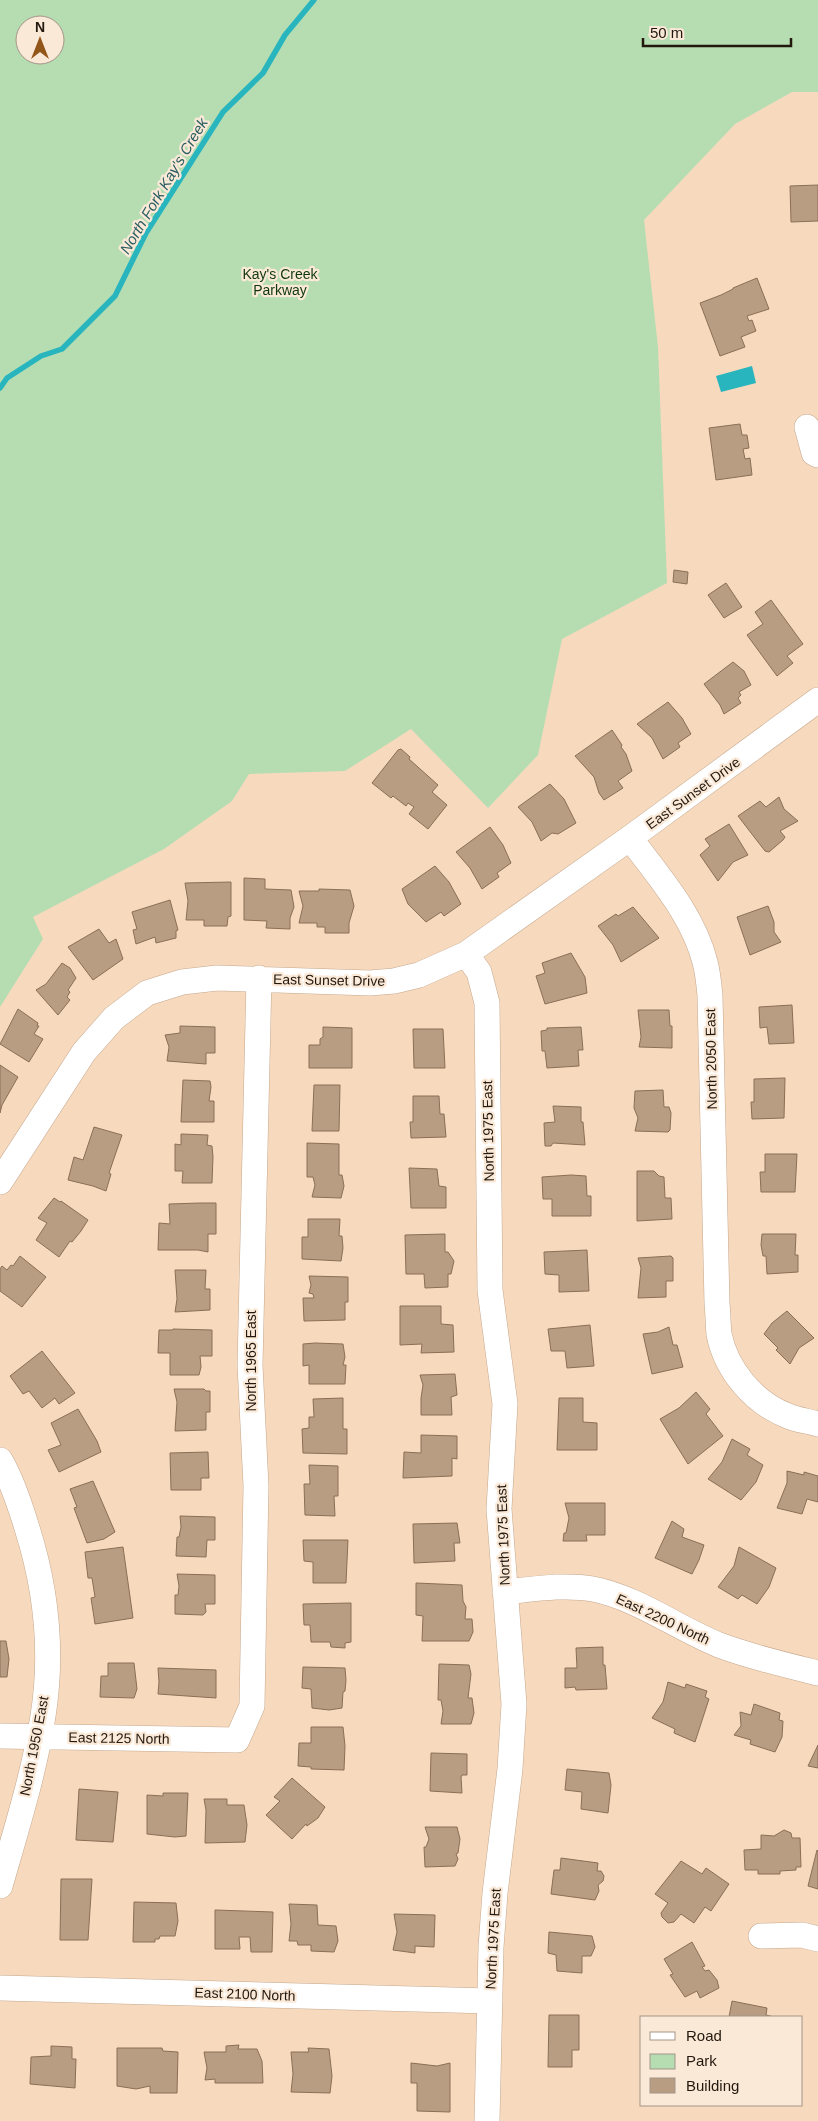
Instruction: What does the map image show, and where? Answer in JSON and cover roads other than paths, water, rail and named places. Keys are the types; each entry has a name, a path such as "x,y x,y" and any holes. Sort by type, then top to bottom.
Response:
{"street":[{"path":"807,427 814,454 818,455"},
{"name":"East Sunset Drive","path":"0,1182 84,1052 114,1018 147,993 182,982 217,978 370,983 394,981 419,974 466,954 630,838 818,700"},
{"name":"North 2050 East","path":"630,838 682,909 698,939 706,964 710,996 717,1303 719,1334 727,1360 743,1383 760,1401 788,1416 818,1424"},
{"name":"North 1975 East","path":"466,954 479,972 487,1003 490,1290 505,1404 499,1509 514,1704 510,1768 495,1893 487,2121"},
{"name":"North 1965 East","path":"237,1740 252,1706 256,1504 250,1365 259,978"},
{"name":"North 1950 East","path":"0,1460 22,1513 35,1554 45,1612 48,1661 43,1716 39,1737 28,1786 0,1886"},
{"name":"East 2200 North","path":"505,1592 562,1587 592,1589 622,1598 719,1645 772,1662 818,1673"},
{"name":"East 2125 North","path":"0,1736 237,1740"},
{"path":"761,1936 802,1935 818,1939"},
{"name":"East 2100 North","path":"0,1988 490,2001"}],"water":[{"path":"752,366 756,383 721,392 716,376"}],"waterway":[{"name":"North Fork Kay's Creek","path":"0,388 7,378 41,356 62,349 115,296 146,233 223,112 263,73 285,35 314,0"}],"park label":[{"name":"Kay's Creek Parkway","path":"280,282"}]}
